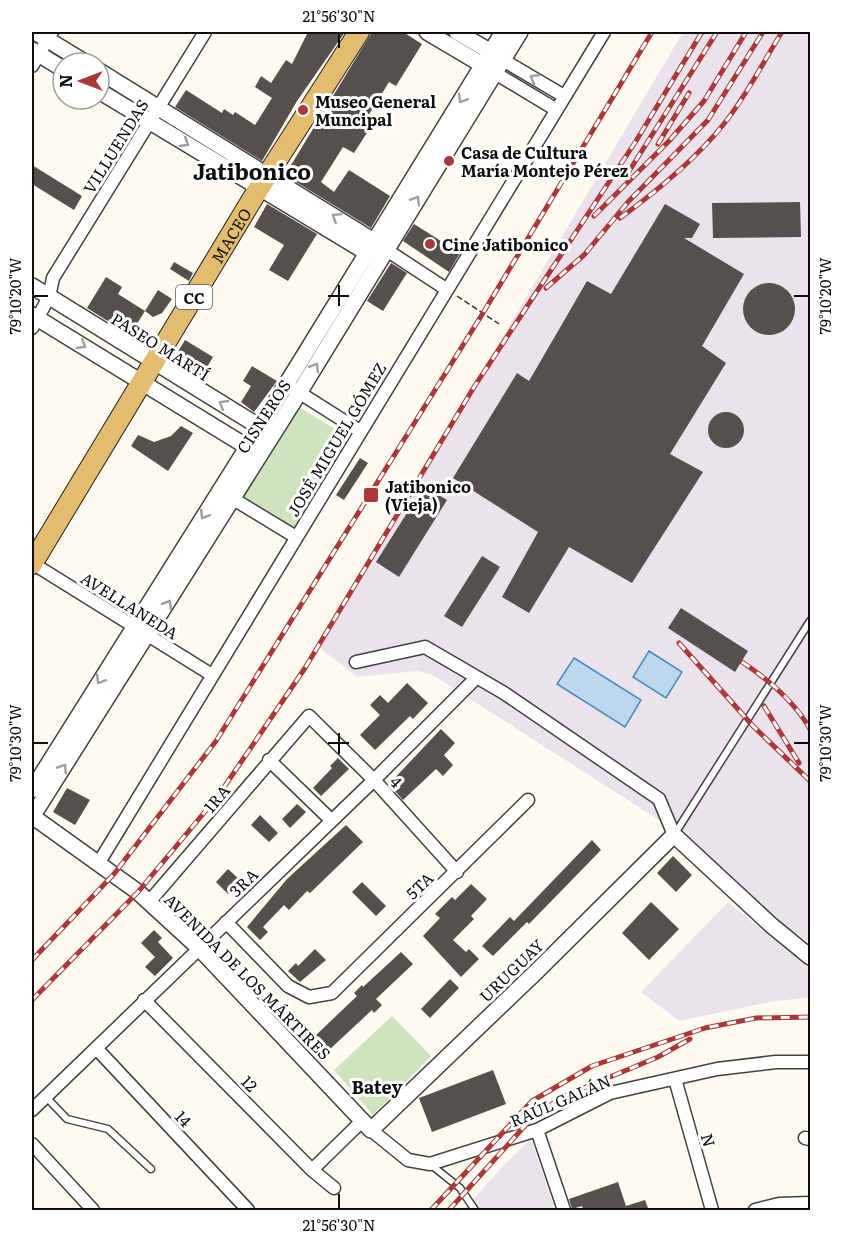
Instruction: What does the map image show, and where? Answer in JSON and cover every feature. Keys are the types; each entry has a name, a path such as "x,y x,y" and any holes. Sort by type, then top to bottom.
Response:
{"highway":[{"name":"MACEO","path":"32,564 263,181 359,32"}],"street":[{"name":"VILLUENDAS","path":"33,320 49,297 53,278 205,32"},
{"path":"427,32 564,96"},
{"path":"457,32 555,110"},
{"name":"CISNEROS","path":"493,62 503,32"},
{"name":"CISNEROS","path":"32,817 148,636 226,495 493,62 520,32"},
{"name":"JOSÉ MIGUEL GÓMEZ","path":"98,864 604,32"},
{"path":"51,64 34,57 45,34 69,51"},
{"path":"111,79 158,108 263,181 376,251 446,290"},
{"path":"111,98 148,121 263,181"},
{"name":"VILLUENDAS","path":"33,290 53,278"},
{"name":"PASEO MARTÍ","path":"33,290 49,297 267,431"},
{"path":"33,320 143,381 254,450"},
{"path":"293,389 360,431"},
{"path":"226,495 296,537"},
{"name":"CISNEROS","path":"32,790 134,627 226,495"},
{"name":"AVELLANEDA","path":"32,564 212,675"},
{"path":"356,662 425,647 498,689 659,799 674,835 771,925 810,957"},
{"name":"3RA","path":"32,1110 374,780 476,678"},
{"name":"4","path":"309,716 374,780 457,872"},
{"name":"1RA","path":"149,902 309,716"},
{"path":"269,760 331,820"},
{"name":"5TA","path":"226,922 288,986 309,997 332,993 528,800"},
{"name":"AVENIDA DE LOS MÁRTIRES","path":"32,817 149,902 200,948 367,1125"},
{"name":"URUGUAY","path":"367,1125 538,970 674,835"},
{"name":"12","path":"144,1000 312,1170 334,1188"},
{"name":"14","path":"96,1048 248,1210"},
{"name":"RAÚL GALÁN","path":"430,1164 537,1130 610,1093 729,1068 810,1062"},
{"name":"N","path":"675,1078 712,1210"},
{"path":"312,1170 367,1125 408,1160 430,1164"},
{"path":"537,1130 564,1210"},
{"path":"32,1144 93,1210"},
{"path":"755,1210 779,1204 810,1203"}],"lane":[{"path":"674,835 810,621"},
{"path":"45,1097 67,1119 108,1129 151,1169"},
{"path":"430,1164 460,1188 475,1210"}],"path":[{"path":"446,290 499,324"}],"shaded area":[{"path":"683,32 810,32 810,943 736,893 676,831 431,674 417,671 357,677 319,647"},
{"path":"728,902 810,969 810,997 770,1002 679,1021 641,992"},
{"path":"531,1139 555,1210 464,1210 501,1168"}],"green space":[{"path":"299,407 351,439 295,532 242,498"},
{"path":"392,1016 431,1056 373,1115 334,1070"}],"water":[{"path":"649,651 682,672 666,698 633,677"},
{"path":"574,658 641,700 625,727 557,684"}],"building":[{"path":"308,32 345,32 297,101 262,161 175,107 186,90 222,113 224,109 233,115 235,112 255,125 272,98 255,87 261,76 271,83 286,60 292,64"},
{"path":"372,32 403,32 422,44 396,86 389,82 365,121 372,125 354,153 343,147 321,182 334,192 349,170 390,196 371,228 288,177 288,170"},
{"path":"32,165 82,196 74,210 32,184"},
{"path":"800,202 801,237 713,238 712,203"},
{"path":"267,204 317,234 288,281 269,270 284,245 254,227"},
{"path":"665,204 700,224 692,238 684,238 744,274 702,346 726,363 670,454 703,472 632,583 569,547 529,613 502,597 538,532 453,478 517,373 529,381 587,281 611,294"},
{"path":"414,224 460,253 449,272 403,241"},
{"path":"174,262 193,273 189,281 170,269"},
{"path":"391,263 407,273 383,311 367,301"},
{"path":"106,277 122,287 118,294 145,311 130,335 87,308"},
{"path":"769,283 783,287 791,295 795,309 791,323 783,331 769,335 755,331 747,323 743,309 747,295 755,287"},
{"path":"158,290 172,299 162,313 153,317 145,311"},
{"path":"185,340 213,357 200,379 172,361"},
{"path":"252,366 277,381 254,412 241,402 251,386 243,381"},
{"path":"726,412 739,417 744,430 739,443 726,448 713,443 708,430 713,417"},
{"path":"181,426 193,433 168,471 131,446 138,435 154,442 171,436"},
{"path":"360,458 368,463 344,500 336,495"},
{"path":"424,486 447,500 399,577 376,562"},
{"path":"482,556 500,567 462,627 444,616"},
{"path":"681,608 748,651 735,672 668,628"},
{"path":"407,683 428,703 413,719 410,716 375,750 360,735 380,715 370,705 380,695 388,703"},
{"path":"441,729 455,743 444,755 453,765 443,776 436,769 403,800 389,784"},
{"path":"338,758 349,769 321,796 313,788"},
{"path":"67,788 90,800 75,825 53,812"},
{"path":"297,804 306,812 290,828 282,819"},
{"path":"260,815 278,833 269,842 251,825"},
{"path":"346,825 363,842 310,893 307,891 289,910 284,905 263,927 268,932 260,940 247,927 287,879"},
{"path":"592,840 601,850 529,924 527,922 493,956 482,946 510,917 514,921"},
{"path":"673,856 692,875 676,892 657,873"},
{"path":"228,869 241,881 228,894 216,882"},
{"path":"362,882 386,906 376,916 352,892"},
{"path":"471,884 487,899 471,916 474,919 453,940 466,952 469,949 479,959 461,977 423,936 440,918 435,914 452,897 455,900"},
{"path":"651,902 679,929 649,960 622,933"},
{"path":"154,930 162,938 158,942 173,958 155,976 145,967 155,957 141,943"},
{"path":"315,949 326,960 300,982 288,971 296,963 298,966"},
{"path":"401,952 413,964 376,999 382,1005 374,1013 372,1010 329,1050 315,1036 357,996 354,993 362,985 363,987"},
{"path":"450,979 459,988 430,1018 421,1009"},
{"path":"493,1070 506,1104 432,1132 419,1098"},
{"path":"618,1182 626,1206 645,1200 648,1208 583,1210 582,1206 572,1209 569,1199"}],"railway":[{"path":"32,960 114,874 216,741 483,313 652,32"},
{"path":"32,1000 138,892 218,796 305,668 474,387 636,141 702,32"},
{"path":"626,176 717,32"},
{"path":"594,216 669,141 704,101 746,32"},
{"path":"546,288 584,255 628,202 708,120 763,32"},
{"path":"620,218 674,175 712,138 739,103 782,32"},
{"path":"658,144 689,93"},
{"path":"679,643 753,726 810,781"},
{"path":"742,662 780,692 810,729"},
{"path":"764,706 799,763"},
{"path":"431,1210 532,1101 592,1066 705,1028 756,1018 810,1017"},
{"path":"449,1210 532,1118 562,1097 658,1057 690,1039"}],"place":[{"name":"Museo General Muncipal","path":"303,110"},
{"name":"Casa de Cultura María Montejo Pérez","path":"449,161"},
{"name":"Cine Jatibonico","path":"430,244"},
{"name":"Jatibonico (Vieja)","path":"371,495"}],"district":[{"name":"Jatibonico","path":"252,170"},
{"name":"Batey","path":"377,1086"}]}
